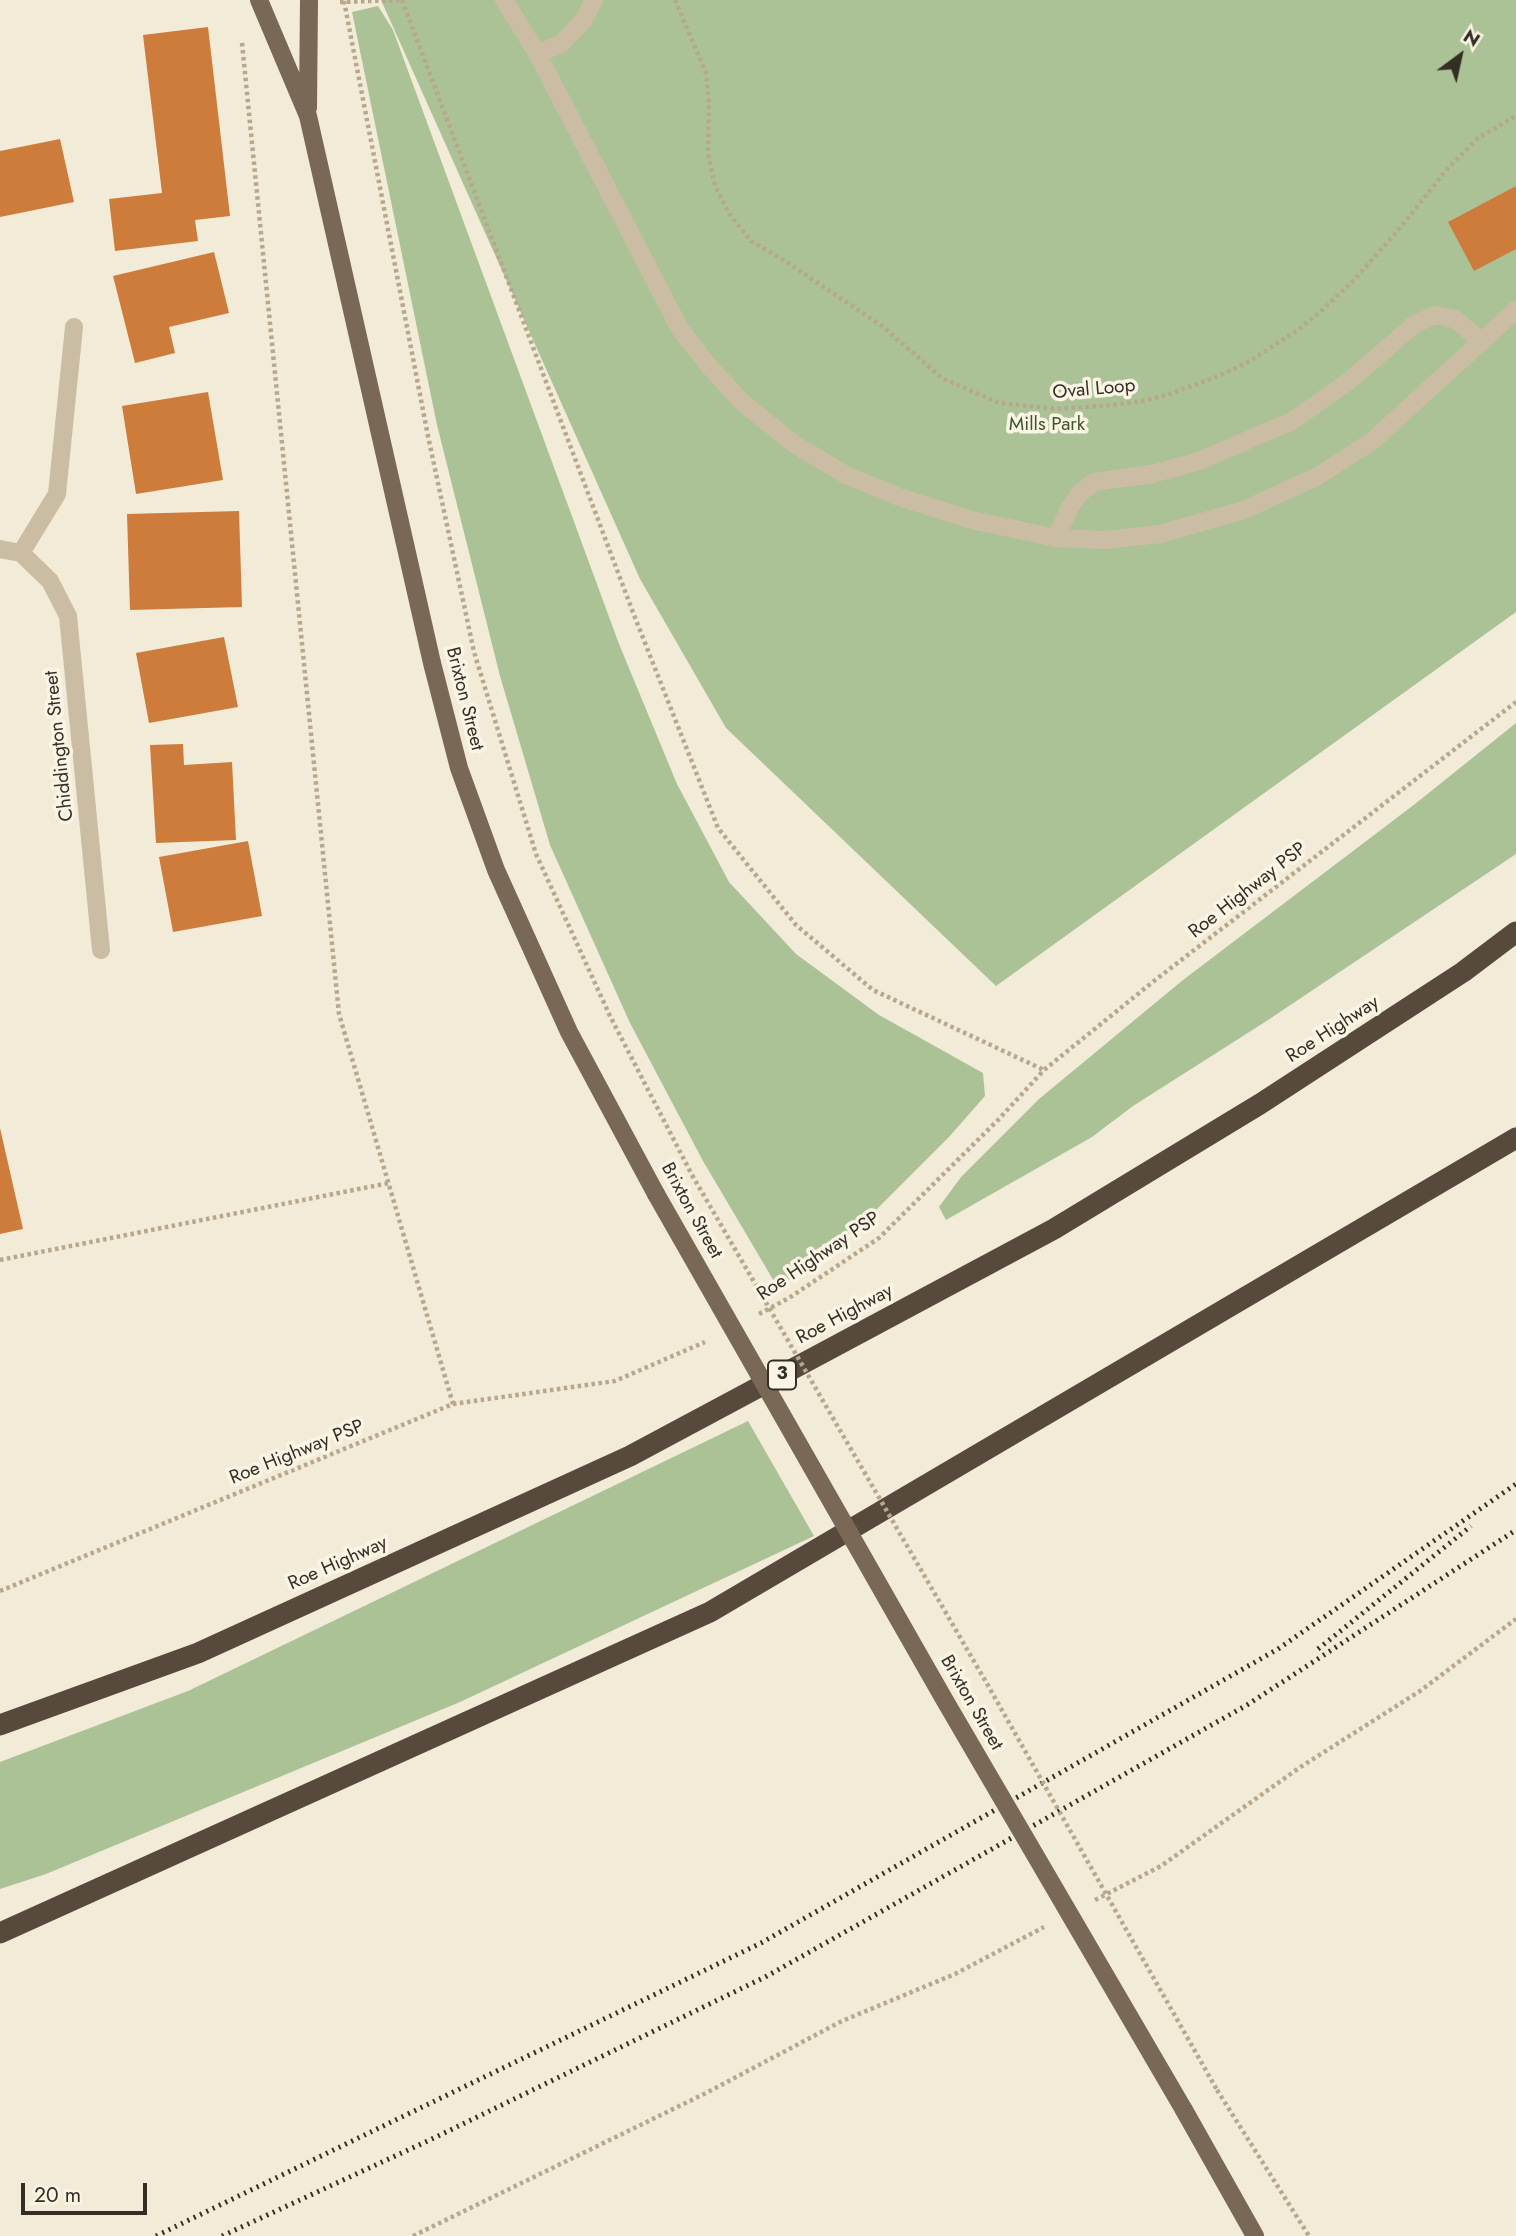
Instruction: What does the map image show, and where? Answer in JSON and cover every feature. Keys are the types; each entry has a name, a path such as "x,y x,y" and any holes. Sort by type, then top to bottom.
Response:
{"highway":[{"name":"Roe Highway","path":"0,1725 198,1653 631,1456 1054,1229 1260,1104 1463,972 1516,932"},
{"path":"0,1933 710,1612 1516,1138"}],"main road":[{"name":"Brixton Street","path":"259,0 308,117 429,649 459,768 496,870 569,1032 656,1194 1255,2236"},
{"name":"Brixton Street","path":"308,117 309,0"}],"street":[{"path":"504,0 537,53 680,329 708,365 742,402 794,444 848,476 972,520 1056,538 1105,540 1160,534 1244,510 1318,476 1371,442 1516,310"},
{"path":"537,53 560,45 583,21 594,0"},
{"path":"1056,538 1070,507 1081,492 1094,482 1152,474 1199,461 1251,441 1292,421 1349,382 1416,323 1436,315 1455,319 1481,341"},
{"path":"21,554 57,494 74,327"},
{"name":"Chiddington Street","path":"0,549 21,554 50,581 68,616 101,950"}],"path":[{"path":"1044,1070 873,990 796,925 718,828 624,589 402,0 344,1 423,409 474,652 536,854 610,1016 692,1175 986,1682 1217,2090 1309,2236"},
{"name":"Oval Loop","path":"675,0 706,73 709,102 708,154 716,186 729,213 751,241 882,326 943,378 999,403 1058,409 1142,401 1170,394 1250,361 1298,330 1321,311 1352,282 1394,235 1448,167 1478,138 1516,116"},
{"path":"242,40 339,1014 453,1404"},
{"name":"Roe Highway PSP","path":"754,1317 789,1298 879,1238 999,1120 1044,1070 1154,981 1516,702"},
{"path":"0,1260 389,1183"},
{"name":"Roe Highway PSP","path":"0,1591 453,1404 615,1381 708,1341"},
{"path":"1088,1904 1161,1866 1299,1768 1420,1691 1516,1619"},
{"path":"413,2236 706,2093 842,2021 955,1974 1052,1923"}],"green space":[{"name":"Mills Park","path":"381,0 1516,0 1516,612 996,986 726,728 640,579"},
{"path":"378,6 393,30 619,644 677,784 729,882 796,954 879,1015 983,1073 985,1096 949,1137 859,1227 778,1288 703,1161 630,1023 550,845 500,676 437,425 352,12"},
{"path":"1516,723 1516,854 1265,1022 1133,1106 1092,1137 946,1220 939,1207 961,1177 1039,1099 1183,980 1415,804"},
{"path":"748,1421 814,1536 460,1702 46,1874 0,1889 0,1762 188,1691"}],"building":[{"path":"208,27 230,216 195,220 198,241 115,251 109,199 162,193 143,35"},
{"path":"60,139 74,202 0,217 0,151"},
{"path":"1516,186 1516,249 1474,271 1448,222"},
{"path":"214,252 229,313 169,327 175,353 135,363 113,276"},
{"path":"208,392 223,480 136,494 122,406"},
{"path":"239,511 242,607 130,610 127,514"},
{"path":"224,637 238,707 149,723 136,653"},
{"path":"183,744 184,765 232,762 236,840 156,843 150,745"},
{"path":"248,841 262,916 173,932 159,857"},
{"path":"0,1128 23,1229 0,1234"}],"railway":[{"path":"156,2236 761,1943 1278,1649 1516,1484"},
{"path":"1318,1649 1471,1526"},
{"path":"222,2236 434,2138 767,1976 1247,1705 1516,1530"}]}
